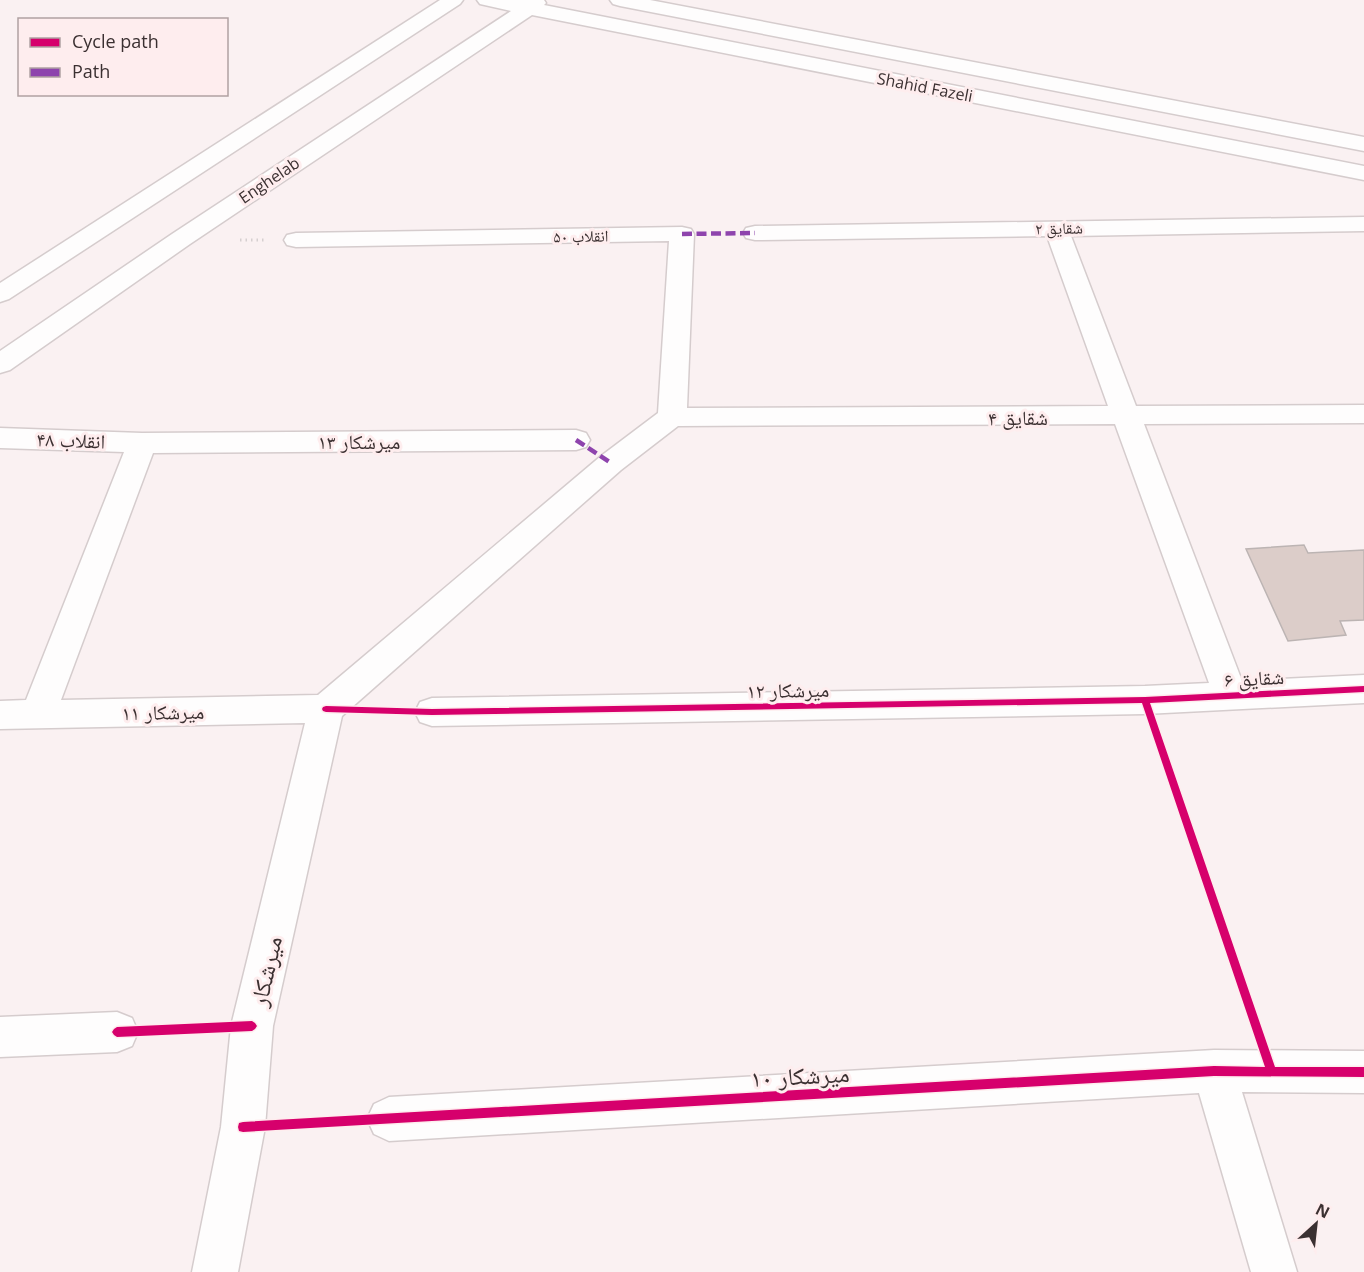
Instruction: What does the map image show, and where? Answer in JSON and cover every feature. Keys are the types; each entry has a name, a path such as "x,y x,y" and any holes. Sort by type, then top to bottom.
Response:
{"street":[{"path":"0,294 453,0"},
{"name":"Shahid Fazeli","path":"487,0 533,4 1364,173"},
{"name":"Shahid Fazeli","path":"620,0 1364,144"},
{"name":"Enghelab","path":"0,364 181,239 533,4"},
{"name":"شقایق ۲","path":"755,233 1364,224"},
{"path":"1056,228 1231,696"},
{"name":"انقلاب ۵۰","path":"296,240 682,234 672,417"},
{"name":"شقایق ۴","path":"672,417 1364,414"},
{"path":"327,709 610,463 672,417"},
{"name":"انقلاب ۴۸","path":"0,438 141,443"},
{"name":"میرشکار ۱۳","path":"141,443 576,440"},
{"path":"38,714 141,443"},
{"name":"شقایق ۶","path":"1145,700 1364,689"},
{"name":"میرشکار ۱۲","path":"432,712 1145,700"},
{"name":"میرشکار ۱۱","path":"0,715 327,709"},
{"name":"میرشکار","path":"214,1272 243,1127 252,1026 327,709"},
{"path":"0,1037 117,1032"},
{"path":"1214,1071 1274,1272"},
{"name":"میرشکار ۱۰","path":"389,1119 1214,1071 1364,1072"}],"building":[{"path":"1304,545 1308,553 1364,550 1364,620 1340,621 1346,635 1288,641 1246,549"}],"marked path":[{"path":"682,234 755,233"},
{"path":"576,440 611,463"}],"cycle path":[{"path":"326,709 432,712 1145,700 1364,689"},
{"path":"1145,700 1271,1070"},
{"path":"117,1032 252,1026"},
{"path":"243,1127 1214,1071 1364,1072"}]}
